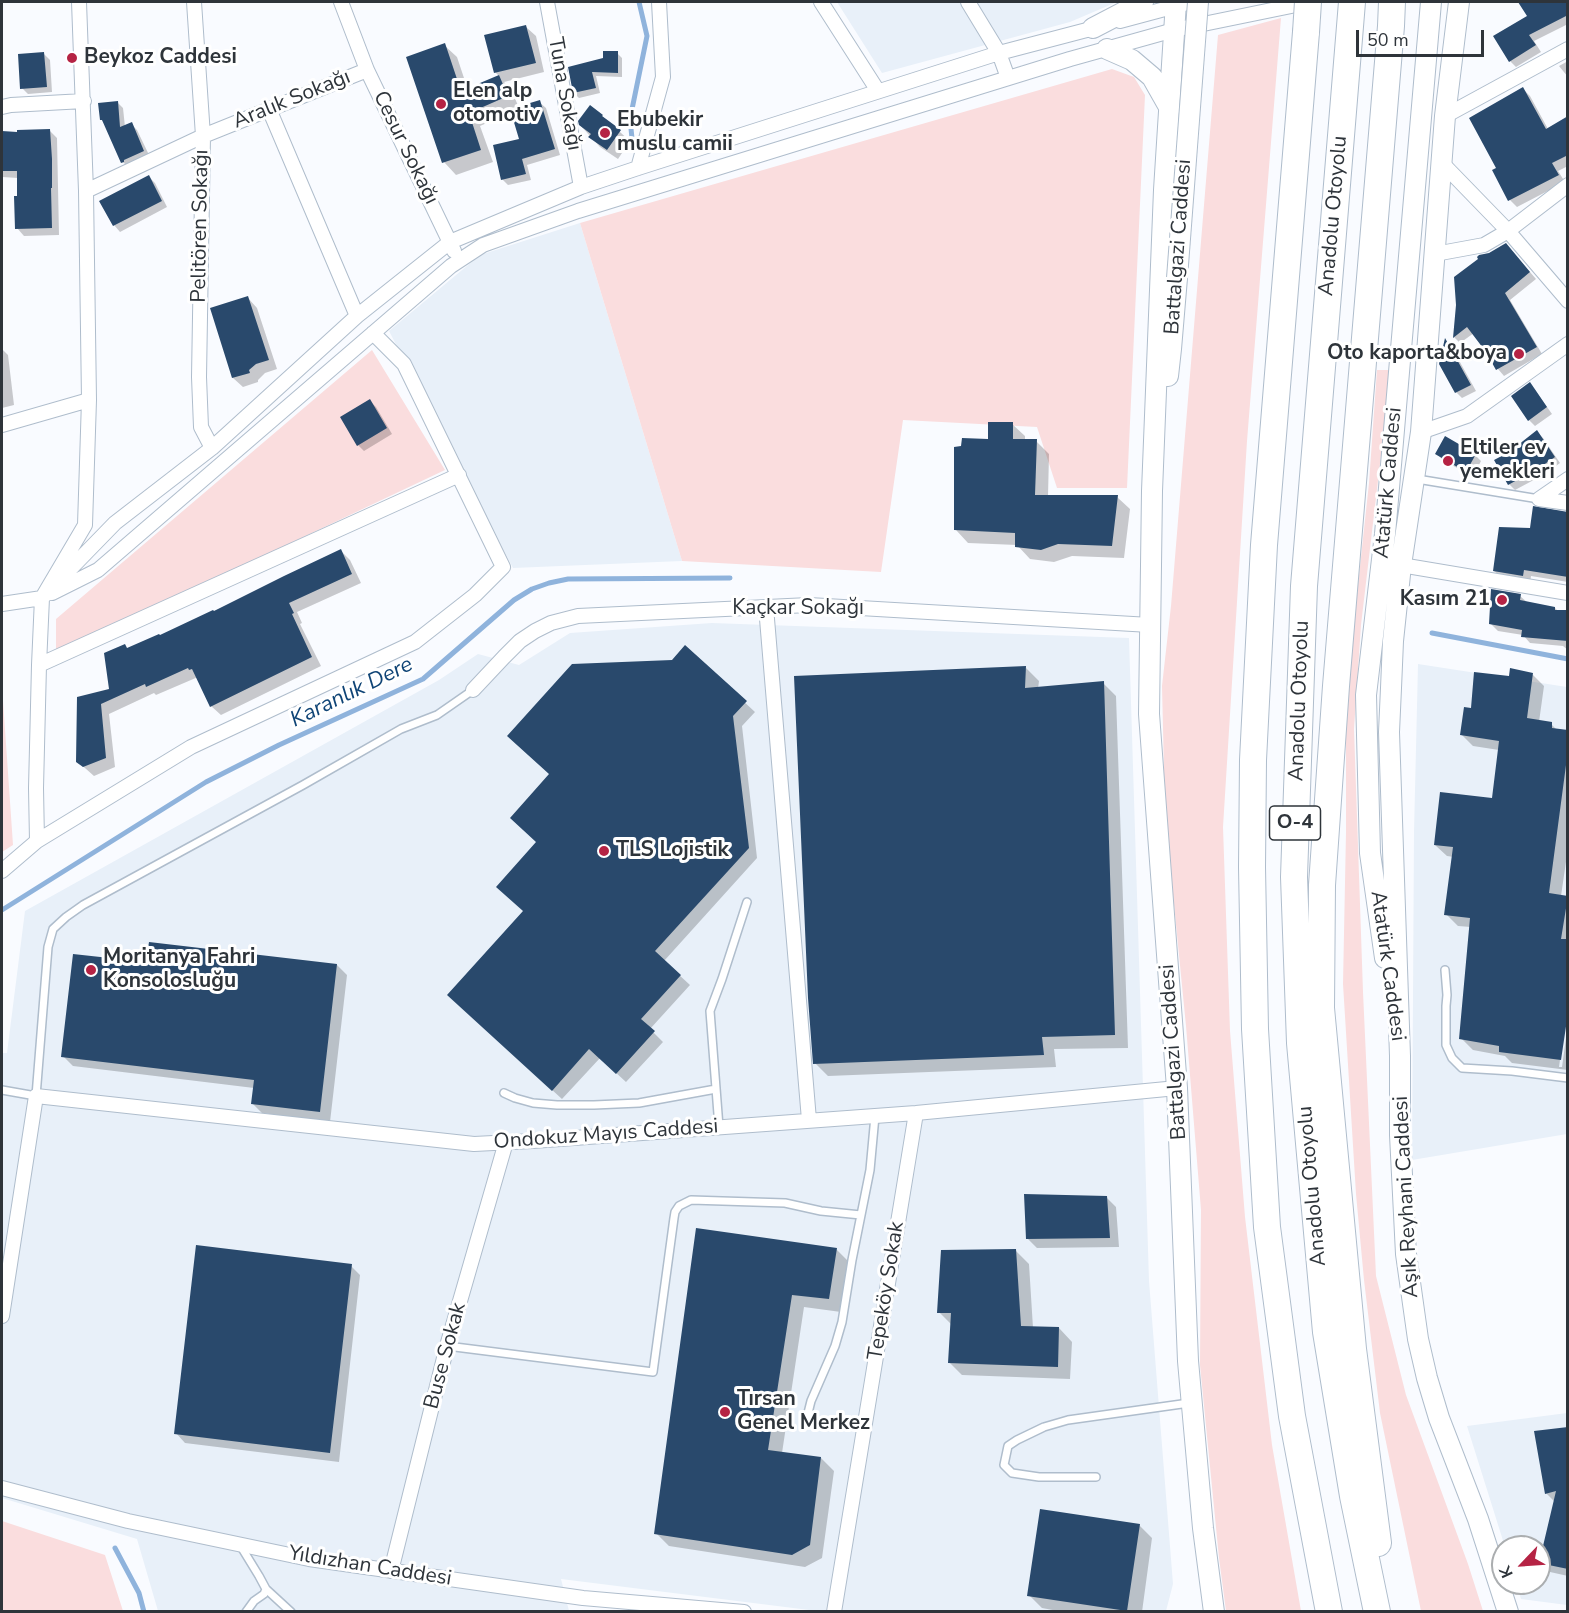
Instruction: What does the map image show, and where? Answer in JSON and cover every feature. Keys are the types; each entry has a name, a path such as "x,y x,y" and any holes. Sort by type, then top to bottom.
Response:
{"highway":[{"name":"Anadolu Otoyolu","path":"1310,2 1264,545 1254,760 1252,879 1255,1029 1267,1227 1292,1416 1329,1611"},
{"name":"Anadolu Otoyolu","path":"1352,2 1304,586 1294,877 1300,1043 1326,1332 1353,1496 1377,1611"},
{"path":"1387,1611 1353,1349 1321,996 1322,885 1336,686 1392,14"}],"main road":[{"path":"1093,28 1143,2"},
{"name":"Battalgazi Caddesi","path":"1181,2 1174,30 1163,202 1152,491 1149,714 1177,1088 1188,1361 1203,1528 1214,1611"},
{"name":"Battalgazi Caddesi","path":"1152,491 1171,349 1198,2"},
{"name":"Atatürk Caddesi","path":"1400,1056 1370,853 1366,695 1385,534 1431,2"},
{"path":"1458,11 1475,2"},
{"name":"Atatürk Caddesi","path":"1400,1056 1389,732 1393,640 1401,565 1421,432 1445,116 1458,11"},
{"path":"1107,49 1132,60 1152,77 1169,107"},
{"name":"Aşık Reyhani Caddesi","path":"1400,1056 1403,1208 1406,1254 1418,1339 1439,1418 1478,1519 1508,1611"}],"street":[{"path":"37,841 36,788 42,598 85,525 89,400 80,2"},
{"name":"Pelitören Sokağı","path":"194,2 203,136 198,377 201,427 212,448"},
{"name":"Cesur Sokağı","path":"341,2 367,70 459,261"},
{"name":"Tuna Sokağı","path":"548,2 581,187"},
{"path":"638,168 663,77 658,2"},
{"path":"821,2 878,92"},
{"path":"968,2 999,53 1008,78"},
{"path":"42,598 115,523 212,448 357,316 450,242 581,187 638,168 999,53 1181,2"},
{"path":"2,604 42,598 98,570 451,266 483,245 578,211 1008,78 1174,30 1310,2"},
{"path":"1445,116 1568,49"},
{"name":"Aralık Sokağı","path":"86,190 203,136 367,70"},
{"path":"2,107 84,101"},
{"path":"269,109 357,316"},
{"path":"1441,162 1508,231 1568,301"},
{"path":"1435,255 1484,245 1508,231 1568,185"},
{"path":"2,871 37,841 191,747 415,642 475,595 503,567 404,364 373,333"},
{"path":"1421,432 1467,416 1568,344"},
{"path":"2,425 89,400"},
{"path":"39,665 459,475"},
{"path":"1539,499 1568,479"},
{"path":"1539,499 1568,503"},
{"path":"1401,565 1568,592"},
{"name":"Kaçkar Sokağı","path":"473,690 520,641 535,631 564,619 596,614 809,605 1150,625"},
{"path":"766,607 809,1120"},
{"name":"Ondokuz Mayıs Caddesi","path":"36,1096 474,1144 916,1113 1177,1088"},
{"path":"2,1316 36,1096"},
{"name":"Tepeköy Sokak","path":"834,1611 916,1113"},
{"name":"Buse Sokak","path":"391,1571 447,1346 506,1142"},
{"name":"Yıldızhan Caddesi","path":"2,1488 128,1521 239,1545 309,1559 585,1605 744,1611"}],"lane":[{"path":"1414,479 1539,499"},
{"path":"2,1090 36,1096 48,947 53,929 66,916 401,729 437,716 473,690"},
{"path":"719,1127 710,1011 747,902"},
{"path":"1445,970 1446,1045 1452,1058 1462,1068 1568,1078"},
{"path":"504,1093 532,1103 594,1105 639,1103 716,1089"},
{"path":"807,1417 842,1322 870,1170 875,1116"},
{"path":"447,1346 653,1372 674,1218 679,1206 692,1200 785,1203 821,1211 861,1215"},
{"path":"1096,1477 1039,1477 1012,1473 1004,1465 1008,1446 1032,1432 1068,1420 1192,1403"},
{"path":"239,1545 266,1589 291,1611"},
{"path":"246,1611 264,1594 266,1589"}],"shaded area":[{"path":"837,2 1117,2 1070,22 882,73"},
{"path":"1281,18 1247,441 1223,827 1230,1031 1245,1217 1272,1445 1301,1611 1226,1611 1200,1365 1201,1210 1165,813 1162,686 1171,606 1218,35"},
{"path":"1112,69 1134,77 1145,95 1127,488 1057,488 1037,427 903,420 881,572 682,561 580,223"},
{"path":"580,223 682,561 513,568 389,331 480,255"},
{"path":"372,350 445,470 56,654 56,619"},
{"path":"1377,370 1391,370 1361,625 1354,729 1376,1276 1406,1395 1483,1611 1421,1611 1380,1413 1356,1194 1343,984 1346,727 1354,622 1369,483"},
{"path":"712,623 1129,638 1149,1281 1173,1584 1166,1611 825,1612 561,1579 569,1611 158,1611 137,1539 2,1498 2,1053 7,1053 25,911 439,680 478,654 519,665 570,633"},
{"path":"1418,664 1567,687 1567,1134 1412,1160 1414,832"},
{"path":"2,686 13,845 2,852"},
{"path":"1567,1413 1567,1605 1521,1599 1520,1595 1551,1595 1551,1535 1501,1535 1467,1426"},
{"path":"2,1521 105,1555 123,1611 2,1611"}],"building":[{"path":"1518,2 1568,2 1568,15 1529,35 1536,45 1509,62 1493,36 1527,16"},
{"path":"526,25 536,63 494,73 484,35"},
{"path":"445,43 461,91 499,75 508,96 469,113 481,150 442,163 406,57"},
{"path":"603,51 618,51 618,73 592,72 596,88 573,93 568,67 603,58"},
{"path":"44,52 47,87 20,89 18,54"},
{"path":"1523,87 1546,129 1568,116 1568,155 1552,163 1559,175 1508,201 1492,170 1496,168 1469,118"},
{"path":"540,100 555,149 522,159 526,174 501,180 493,145 519,139 510,109"},
{"path":"118,101 120,127 132,122 144,151 121,163 100,120 98,103"},
{"path":"590,105 621,130 607,150 588,137 591,134 579,125 578,121"},
{"path":"50,129 52,228 15,229 14,196 17,196 17,171 2,171 2,131"},
{"path":"149,175 162,201 113,226 99,201"},
{"path":"1506,243 1530,272 1505,293 1537,347 1496,370 1467,327 1453,338 1456,305 1454,277 1478,259 1479,255 1489,253"},
{"path":"248,296 269,360 256,364 249,370 250,373 232,378 210,308"},
{"path":"1445,338 1471,385 1455,393 1439,364"},
{"path":"1530,382 1547,407 1528,421 1511,396"},
{"path":"370,399 387,428 357,446 340,417"},
{"path":"988,422 1013,422 1013,439 1037,439 1035,495 1118,495 1112,546 1058,544 1041,550 1015,547 1015,533 954,530 954,447 961,446 962,438 988,439"},
{"path":"1537,430 1555,457 1508,485 1494,460 1519,447 1518,445"},
{"path":"1445,436 1476,454 1466,472 1435,454"},
{"path":"1533,506 1568,512 1568,577 1524,570 1523,576 1493,571 1499,527 1530,528"},
{"path":"341,549 352,574 289,603 312,657 210,707 192,669 188,668 146,687 145,684 101,704 106,758 83,767 76,762 77,697 109,689 104,653 125,644 127,648 160,635"},
{"path":"1491,589 1521,594 1520,600 1555,607 1555,610 1568,610 1568,641 1521,637 1522,630 1489,624"},
{"path":"685,645 747,701 733,716 749,848 655,951 681,975 641,1019 655,1031 616,1074 589,1049 552,1091 447,995 523,911 496,887 536,842 510,818 549,774 507,736 572,664 672,660"},
{"path":"1026,666 1025,688 1104,681 1115,1035 1042,1037 1044,1055 813,1064 794,676"},
{"path":"1510,668 1533,673 1527,718 1552,722 1552,728 1568,730 1568,750 1549,893 1568,896 1561,939 1568,939 1568,1013 1561,1060 1499,1052 1499,1046 1459,1039 1470,918 1444,915 1453,847 1434,845 1440,792 1492,798 1499,741 1460,735 1464,707 1471,708 1474,672 1509,676"},
{"path":"149,942 337,964 320,1112 251,1104 254,1080 61,1057 73,954 146,962"},
{"path":"1024,1194 1107,1196 1110,1238 1026,1239"},
{"path":"696,1228 837,1248 829,1299 792,1295 768,1450 821,1457 810,1545 792,1555 654,1534"},
{"path":"196,1245 352,1264 330,1453 174,1434"},
{"path":"1016,1249 1021,1326 1059,1327 1058,1367 948,1363 951,1313 937,1313 941,1250"},
{"path":"1568,1427 1568,1569 1551,1565 1551,1535 1546,1535 1556,1491 1545,1494 1534,1431"},
{"path":"1040,1509 1140,1524 1127,1611 1027,1596"}],"waterway":[{"path":"633,148 630,119 647,36 639,2"},
{"name":"Karanlık Dere","path":"2,910 206,782 279,745 423,679 514,600 532,589 568,579 730,578"},
{"name":"Karanlık Dere","path":"1432,633 1568,659"},
{"path":"115,1548 139,1593 144,1612"}],"place":[{"name":"Beykoz Caddesi","path":"72,58"},
{"name":"Elen alp otomotiv","path":"441,104"},
{"name":"Ebubekir muslu camii","path":"605,133"},
{"name":"Oto kaporta&boya","path":"1519,354"},
{"name":"Eltiler ev yemekleri","path":"1448,461"},
{"name":"Kasım 21","path":"1502,600"},
{"name":"TLS Lojistik","path":"604,851"},
{"name":"Moritanya Fahri Konsolosluğu","path":"91,970"},
{"name":"Tırsan Genel Merkez","path":"725,1412"}]}
